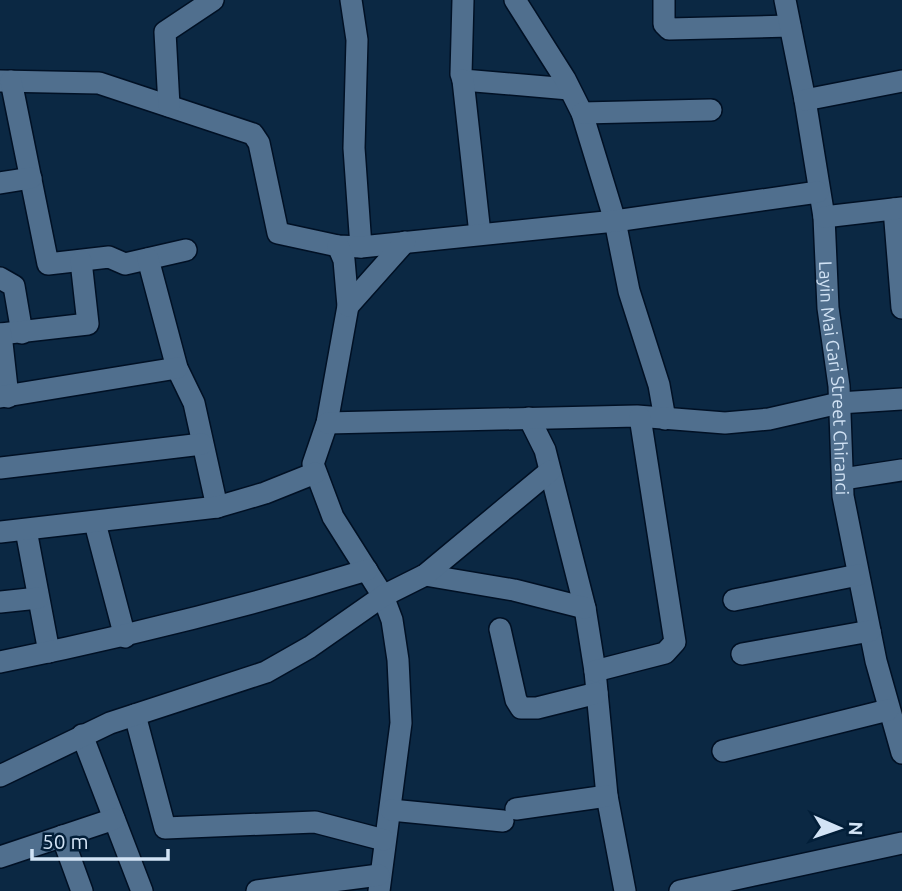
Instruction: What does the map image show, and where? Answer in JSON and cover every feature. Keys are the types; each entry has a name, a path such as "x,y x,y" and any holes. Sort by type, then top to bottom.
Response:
{"street":[{"path":"169,106 165,32 213,0"},
{"path":"351,0 357,40 354,148 361,247"},
{"path":"463,0 461,74 480,234"},
{"path":"515,0 582,113 615,221 629,291 659,385 666,419"},
{"path":"664,0 664,24 669,29 790,26"},
{"name":"Layin Mai Gari Street Chiranci","path":"785,0 824,216 828,308 835,342 842,479 870,631 888,710 902,753"},
{"path":"463,80 569,89"},
{"path":"186,250 125,264 116,258 48,264 31,178 6,81 99,83 257,137 278,233 338,246 361,247 615,221 818,192"},
{"path":"805,100 902,81"},
{"path":"582,113 711,110"},
{"path":"0,183 31,178"},
{"path":"824,216 898,209 902,308"},
{"path":"348,306 405,242"},
{"path":"257,891 379,883 391,810 402,702 392,620 383,596 333,517 315,473 315,455 327,423 348,306 344,260 338,246"},
{"path":"148,259 177,368 194,403 217,507"},
{"path":"8,334 88,324 81,261"},
{"path":"0,278 14,286 4,397 177,368"},
{"path":"327,423 640,416 724,423 769,419 839,403 902,399"},
{"path":"595,671 665,653 675,642 640,416"},
{"path":"529,418 545,450 585,608 595,671 607,796 625,891"},
{"path":"0,468 202,444"},
{"path":"842,479 902,470"},
{"path":"0,775 51,753 82,735 266,671 310,647 383,596 425,575 550,471"},
{"path":"0,532 217,507 265,493 315,473"},
{"path":"95,523 125,637"},
{"path":"26,530 49,652"},
{"path":"0,662 125,637 258,603 366,570"},
{"path":"425,575 514,590 585,608"},
{"path":"734,600 858,575"},
{"path":"0,602 38,597"},
{"path":"500,629 516,700 521,708 537,708 597,693"},
{"path":"742,654 870,631"},
{"path":"723,751 888,710"},
{"path":"135,715 165,828 315,822 384,840"},
{"path":"82,735 142,891"},
{"path":"391,810 509,815 607,796"},
{"path":"0,857 114,819"},
{"path":"62,836 82,891"},
{"path":"680,891 710,888 902,843"}]}
